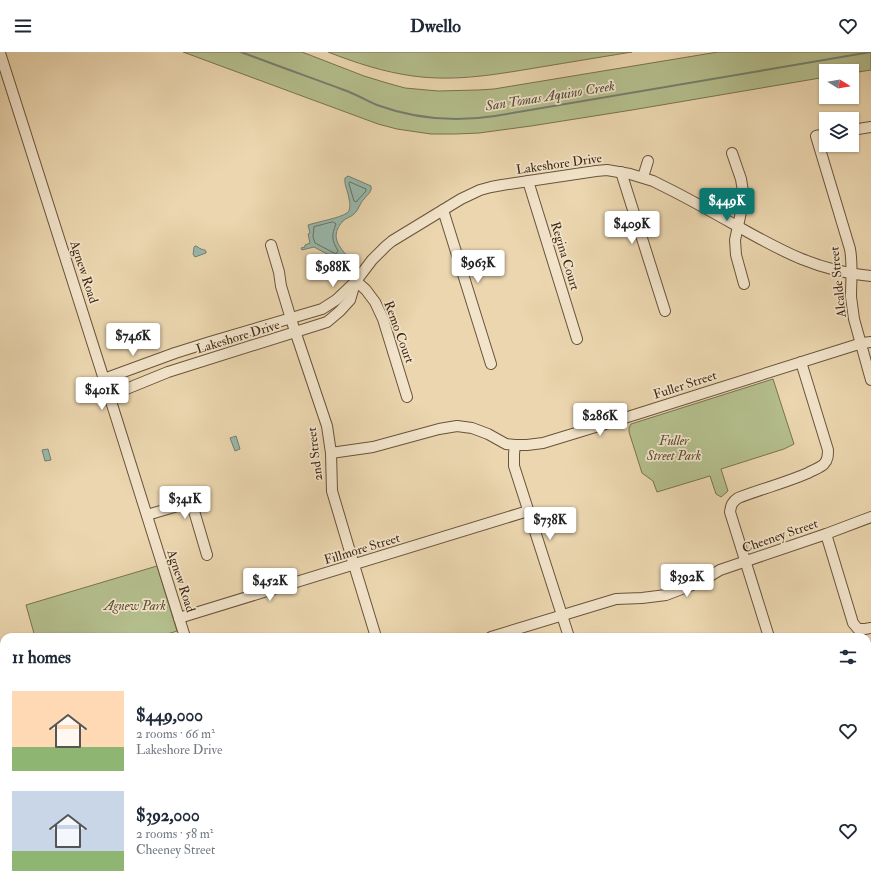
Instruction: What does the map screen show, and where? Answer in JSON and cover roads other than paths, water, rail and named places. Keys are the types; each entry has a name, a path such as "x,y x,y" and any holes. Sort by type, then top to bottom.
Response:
{"street":[{"name":"Agnew Road","path":"0,53 184,633"},
{"path":"859,129 871,126"},
{"name":"Alcalde Street","path":"819,135 816,136 819,146"},
{"name":"Alcalde Street","path":"821,152 850,249 852,309 854,319 866,342 871,380"},
{"path":"732,154 741,180 744,198 735,240 736,255 744,284"},
{"path":"643,177 648,161"},
{"name":"Lakeshore Drive","path":"104,379 189,349 322,309 336,300 356,281 372,260 386,246 470,194 491,187 585,172 607,170 643,177 668,188 774,247 799,259 824,268 852,274 871,276"},
{"path":"621,172 665,312"},
{"name":"Regina Court","path":"528,181 577,339"},
{"path":"443,210 491,364"},
{"name":"2nd Street","path":"271,245 279,272 281,286 295,332 327,426 331,453 332,491 375,633"},
{"name":"Lakeshore Drive","path":"109,396 168,372 327,322 350,300 356,281"},
{"name":"Remo Court","path":"356,281 366,290 375,302 383,319 407,397"},
{"name":"Fuller Street","path":"331,453 374,446 457,426 472,428 488,434 506,444 515,446 527,446 543,443 866,342"},
{"path":"768,633 730,512 730,506 733,501 738,498 819,468 824,465 827,460 828,450 801,362"},
{"path":"515,446 514,466 568,633"},
{"path":"147,515 181,505 189,506 194,511 207,555"},
{"name":"Fillmore Street","path":"179,618 528,511"},
{"name":"Cheeney Street","path":"504,633 616,598 642,598 666,595 700,582 720,570 871,517"},
{"path":"826,534 853,623 858,629 871,628"}],"water":[{"path":"348,176 371,186 371,190 355,213 343,221 339,226 336,236 337,241 339,246 350,259 346,264 314,247 302,250 301,248 310,243 308,225 339,217 348,212 350,202 345,178"},
{"path":"195,246 205,250 206,253 195,257 193,254"},
{"path":"236,436 240,449 235,451 230,438"},
{"path":"48,449 51,460 45,461 42,450"}],"waterway":[{"name":"San Tomas Aquino Creek","path":"241,52 344,90 391,110 421,116 451,119 495,116 871,52"}],"park label":[{"name":"Fuller Street Park","path":"674,448"},
{"name":"Agnew Park","path":"135,606"}]}
